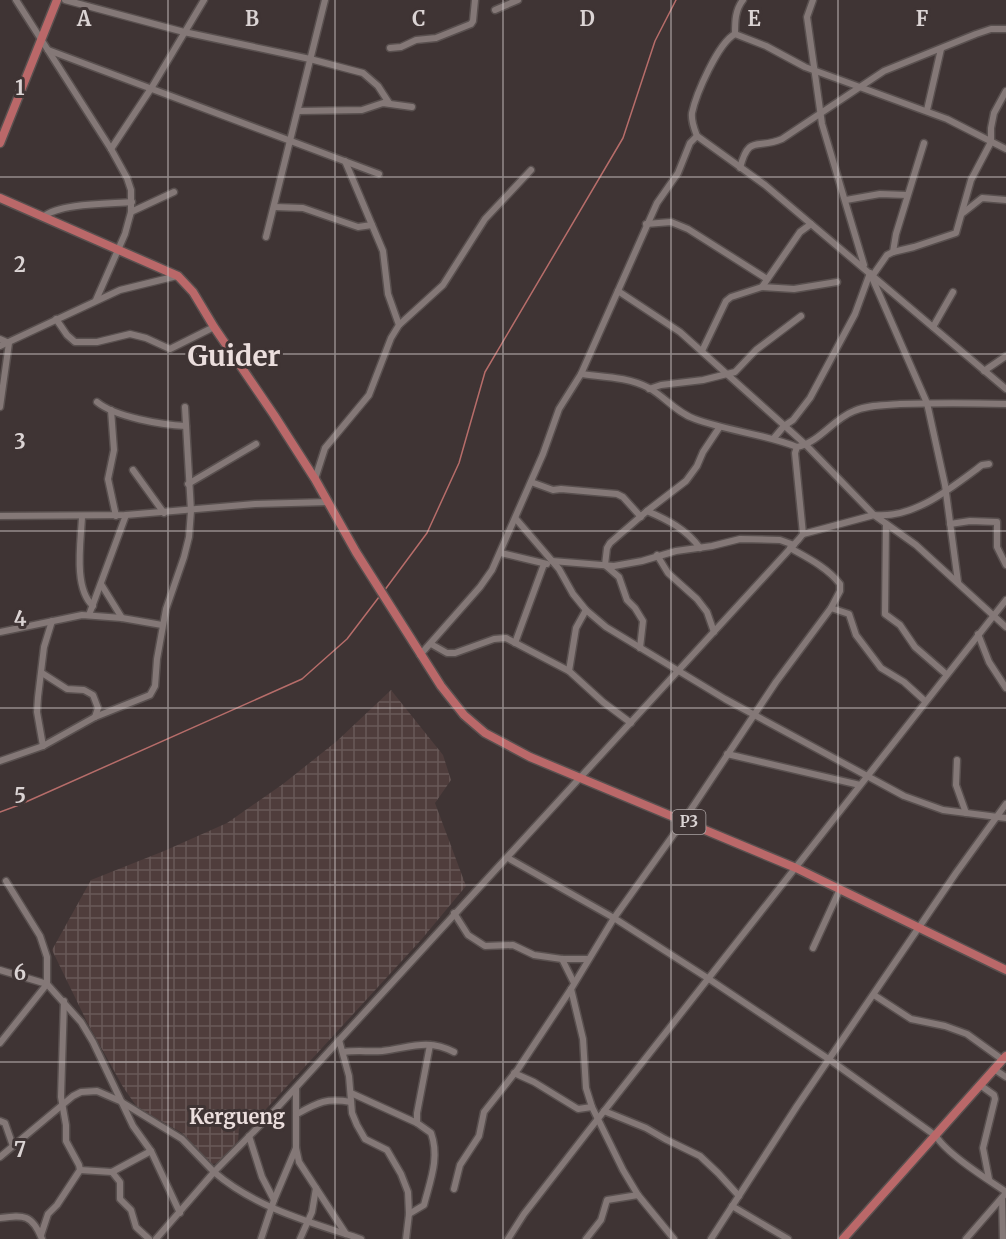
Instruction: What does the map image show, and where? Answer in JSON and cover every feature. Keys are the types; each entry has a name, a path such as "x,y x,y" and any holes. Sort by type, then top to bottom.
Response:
{"main road":[{"path":"0,143 57,0"},
{"path":"0,198 178,276 193,291 328,502"},
{"name":"P3","path":"328,502 356,552 441,686 465,715 485,733 530,757 796,868 1006,970"},
{"path":"843,1239 1004,1058"}],"street":[{"path":"16,0 111,149 131,190 131,212 118,251 96,300"},
{"path":"65,0 184,32 310,59 363,73 378,86 389,103"},
{"path":"111,149 152,87 204,0"},
{"path":"266,237 325,0"},
{"path":"390,48 400,47 416,40 436,38 471,24 475,0"},
{"path":"495,10 518,0"},
{"path":"735,34 735,19 743,0"},
{"path":"813,0 807,17 821,114 864,267"},
{"path":"740,168 746,150 750,146 757,143 775,142 884,71 991,29 1006,29"},
{"path":"1006,149 927,110 806,67 766,46 735,34 729,37 711,63 696,102 692,120 697,136 765,185 1006,389"},
{"path":"927,110 941,49"},
{"path":"48,50 152,87 379,174"},
{"path":"774,438 784,426 793,420 810,398 855,314 871,274 887,255 956,233 973,173 991,142 994,113 1006,91"},
{"path":"298,111 362,110 377,104 389,103 411,107"},
{"path":"420,655 480,587 492,570 516,519 559,409 581,374 646,224 657,203 678,173 690,143 697,136"},
{"path":"893,252 907,195 924,143"},
{"path":"345,161 383,251 388,294 399,325"},
{"path":"315,479 325,448 369,395 391,338 399,325 443,285 485,219 531,170"},
{"path":"131,212 174,192"},
{"path":"846,200 880,194 907,195"},
{"path":"962,214 981,198 1006,200"},
{"path":"43,217 51,212 71,207 132,202"},
{"path":"275,207 303,208 358,227 372,225"},
{"path":"646,224 671,222 688,229 767,279"},
{"path":"762,287 800,232 811,224"},
{"path":"871,274 927,403 945,492 958,582"},
{"path":"0,346 120,290 178,276"},
{"path":"702,351 730,297 762,287 794,289 837,282"},
{"path":"618,291 680,332 702,351 806,445 874,515 916,545 1006,627"},
{"path":"933,327 953,292"},
{"path":"649,388 703,380 735,372 747,357 801,316"},
{"path":"56,319 75,342 97,342 130,334 146,338 170,349 214,327"},
{"path":"0,339 9,343"},
{"path":"0,407 9,343"},
{"path":"984,371 1006,356"},
{"path":"581,374 619,378 649,388 691,418 719,428 774,438 797,447 806,445 837,420 856,410 878,405 1006,404"},
{"path":"97,402 111,410 154,423 186,426"},
{"path":"0,761 43,746 95,717 150,695 153,690 162,625 189,537 185,407"},
{"path":"111,410 114,450 108,479 116,516"},
{"path":"605,565 608,546 647,511 686,481 698,466 703,452 719,428"},
{"path":"188,484 256,444"},
{"path":"797,447 795,453 802,534"},
{"path":"156,1239 214,1172 296,1088 454,913 508,858 579,777 632,723 802,534 874,515 902,513 945,492 982,465 989,464"},
{"path":"132,470 164,513"},
{"path":"531,482 552,490 617,494 623,497 641,517"},
{"path":"0,516 116,516 255,504 328,502"},
{"path":"647,511 670,521 694,540 700,548"},
{"path":"89,615 126,515"},
{"path":"82,517 79,569 87,600 93,606"},
{"path":"516,519 554,563 586,610 601,624 640,648 754,715 914,801 943,810 1006,818"},
{"path":"950,524 970,521 997,522 997,547 1006,565"},
{"path":"886,524 883,610 900,626 915,647 946,674"},
{"path":"454,1189 455,1176 462,1160 479,1137 484,1112 514,1073 573,986 614,918 831,608 840,591 840,584 817,563 780,540 740,538 657,555 630,563 605,565 544,564 501,553"},
{"path":"657,555 668,573 697,599 706,612 714,632"},
{"path":"515,643 544,564"},
{"path":"605,565 619,578 627,600 643,621 640,648"},
{"path":"101,584 122,618"},
{"path":"508,1239 524,1214 604,1111 1006,600"},
{"path":"831,608 849,614 856,635 881,668 904,682 925,701"},
{"path":"569,671 576,628 586,610"},
{"path":"0,632 82,615 122,618 162,625"},
{"path":"43,746 37,712 44,647 52,621"},
{"path":"978,634 989,662 1006,688"},
{"path":"431,644 447,653 455,653 494,639 506,638 569,671 603,702 632,723"},
{"path":"42,673 67,689 84,690 92,694 97,703 95,717"},
{"path":"727,754 860,785"},
{"path":"957,760 956,785 966,813"},
{"path":"711,1239 797,1106 1006,804"},
{"path":"508,858 614,918 709,979 830,1060 936,1136 939,1141 989,1180 1004,1197 1003,1239"},
{"path":"0,1043 47,984 47,957 40,936 6,880"},
{"path":"813,948 840,889"},
{"path":"454,913 468,935 485,946 513,945 534,955 562,959 588,959"},
{"path":"562,959 573,986 583,1039 586,1088 592,1107 638,1195 674,1239"},
{"path":"0,970 47,984 81,1022 133,1126 151,1151 180,1213"},
{"path":"874,995 911,1019 945,1026 967,1034 1004,1058"},
{"path":"64,1001 62,1106 68,1146 80,1170"},
{"path":"339,1040 351,1085 352,1113 365,1139 387,1150 408,1192 409,1214 406,1239"},
{"path":"344,1052 390,1050 418,1044 454,1052"},
{"path":"417,1123 418,1103 430,1045"},
{"path":"994,1069 1006,1077"},
{"path":"514,1073 534,1082 578,1109 592,1107"},
{"path":"980,1085 994,1095 995,1099 983,1148 989,1180"},
{"path":"296,1088 296,1148 303,1170 346,1234"},
{"path":"0,1157 74,1096 88,1091 97,1091 120,1101 182,1139 234,1189 308,1223 361,1239"},
{"path":"351,1093 417,1123 431,1133 434,1146 434,1167 424,1205 409,1214"},
{"path":"297,1114 319,1102 332,1099 351,1102"},
{"path":"604,1111 646,1128 665,1140 700,1156 739,1196"},
{"path":"0,1121 5,1124 13,1146"},
{"path":"249,1136 262,1177 274,1200"},
{"path":"261,1239 274,1200 296,1148"},
{"path":"42,1237 48,1214 57,1205 80,1170 112,1172 151,1151"},
{"path":"112,1172 120,1182 120,1199 131,1210 133,1222 140,1233 149,1239"},
{"path":"300,1239 312,1212 316,1188"},
{"path":"586,1239 601,1220 608,1200 638,1195"},
{"path":"966,1239 1004,1197"},
{"path":"732,1206 789,1239"},
{"path":"0,1218 26,1216 42,1237"},
{"path":"164,1232 168,1239"}],"shaded area":[{"path":"391,690 443,755 451,780 435,803 466,886 421,940 256,1120 244,1121 239,1129 238,1141 218,1163 212,1164 182,1133 137,1107 123,1087 87,1022 52,950 91,880 227,823 283,784 337,741"}],"waterway":[{"path":"384,591 427,533 459,463 485,372 623,138 655,41 676,0"},
{"path":"0,812 302,679 347,639 379,597"}],"district":[{"name":"Guider","path":"234,356"},
{"name":"Kergueng","path":"237,1117"}]}
